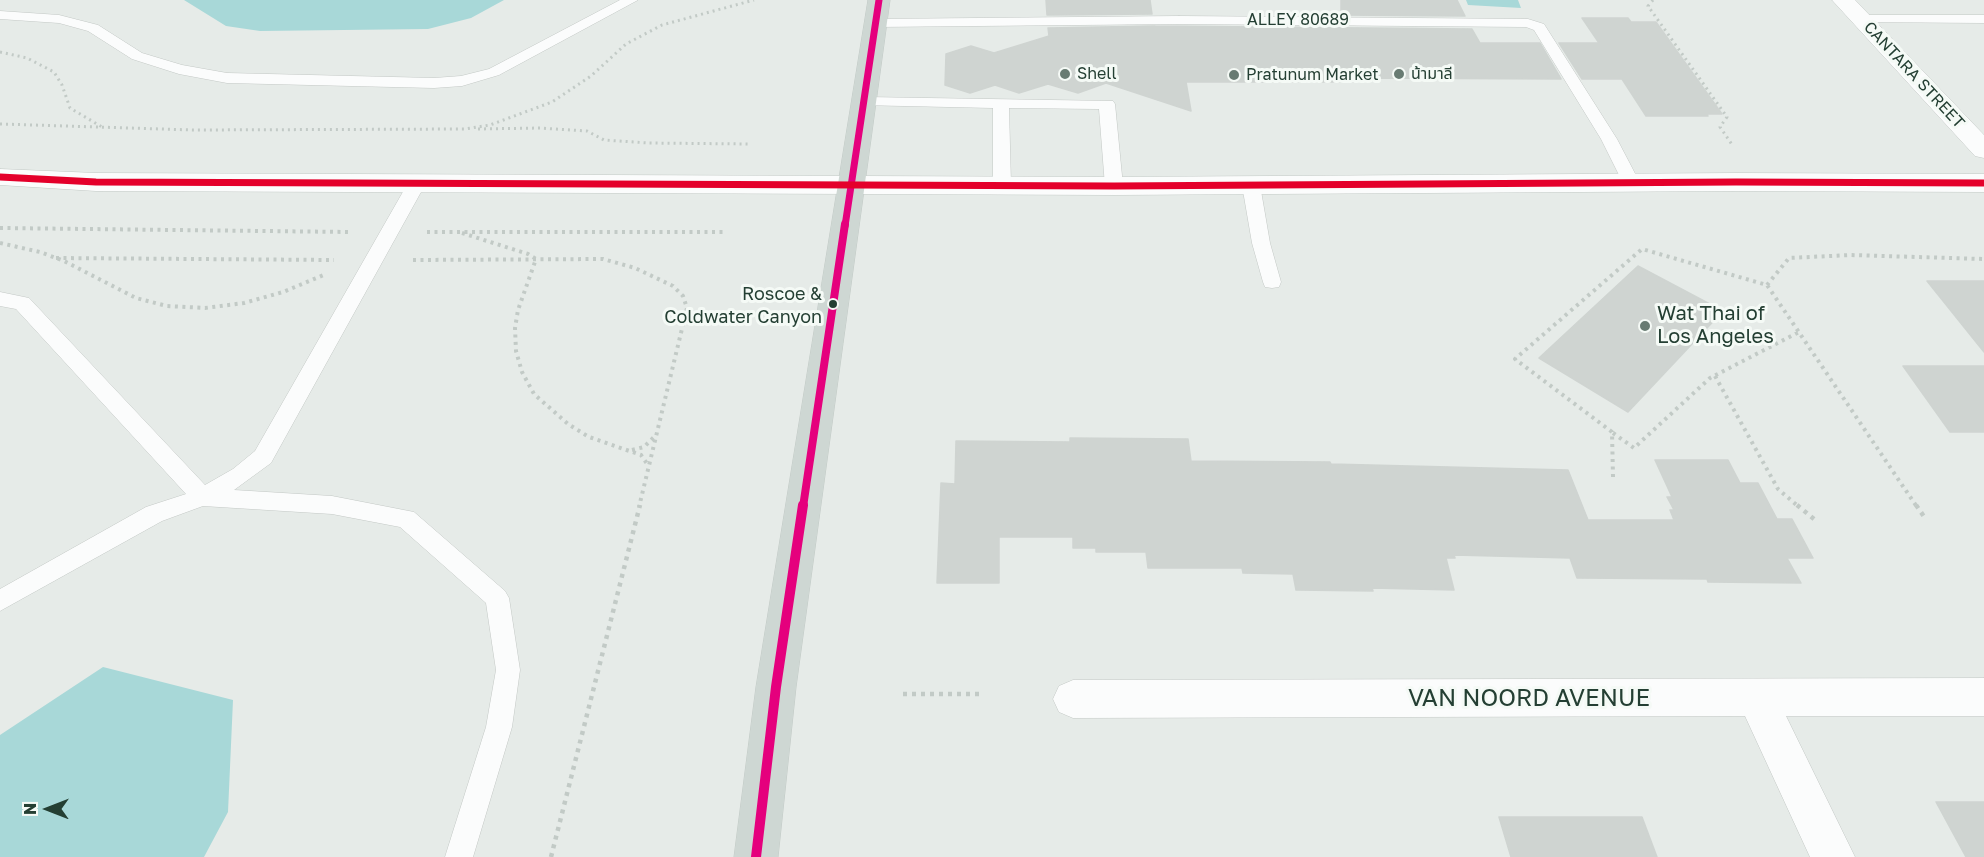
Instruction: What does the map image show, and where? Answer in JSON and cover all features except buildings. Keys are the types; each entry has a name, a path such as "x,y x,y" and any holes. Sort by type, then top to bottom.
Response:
{"main road":[{"name":"CANTARA STREET","path":"1843,0 1984,150"},
{"path":"756,857 776,687 877,11"},
{"path":"0,177 96,182 1114,186 1984,183"},
{"path":"1756,697 1833,857"},
{"name":"VAN NOORD AVENUE","path":"1073,699 1984,697"}],"lane":[{"path":"0,15 59,19 93,28 137,56 179,69 227,78 434,83 462,81 494,72 631,0"},
{"name":"ALLEY 80689","path":"877,11 1179,20 1528,22 1539,27 1609,139 1631,183"},
{"path":"1862,19 1984,19"},
{"path":"865,102 1107,104 1114,186"},
{"path":"1001,103 1002,185"},
{"path":"0,601 154,514 203,497 263,458 417,183"},
{"path":"1251,185 1261,243 1272,282"},
{"path":"0,299 22,303 203,497 332,505 406,519 497,598 508,670 499,727 459,857"}],"path":[{"path":"1653,0 1648,6 1727,117 1720,127 1733,146"},
{"path":"0,52 27,58 54,72 62,85 70,108 102,128"},
{"path":"465,129 587,131 604,140 649,144 748,144"},
{"path":"456,232 528,254 536,259"},
{"path":"0,243 27,247 56,258 136,298 186,308 227,306 265,298 300,286 350,260"},
{"path":"1800,332 1715,376 1634,448 1515,359 1642,249 1767,285 1800,332 1925,518"},
{"path":"1767,285 1789,258 1850,255 1984,259"},
{"path":"56,258 603,259 656,277 673,286 683,296 687,308 551,857"},
{"path":"536,259 518,310 515,328 516,351 522,372 534,394 568,424 589,437 641,455 648,465"},
{"path":"1715,376 1778,489 1814,519"},
{"path":"1612,432 1613,477"},
{"path":"631,451 644,447 656,436"},
{"path":"903,694 983,694"}],"water":[{"path":"184,0 504,0 471,18 428,29 260,31 226,26"},
{"path":"1466,0 1518,0 1521,8 1468,5"},
{"path":"103,667 233,700 228,812 204,857 0,857 0,735"}],"transit line":[{"path":"756,857 776,687 879,0"},
{"path":"0,177 96,182 1114,186 1736,182 1984,183"}],"place":[{"name":"Shell","path":"1065,74"},
{"name":"น้ามาลี","path":"1399,74"},
{"name":"Pratunum Market","path":"1234,75"},
{"name":"Roscoe & Coldwater Canyon","path":"833,304"},
{"name":"Wat Thai of Los Angeles","path":"1645,326"}]}
